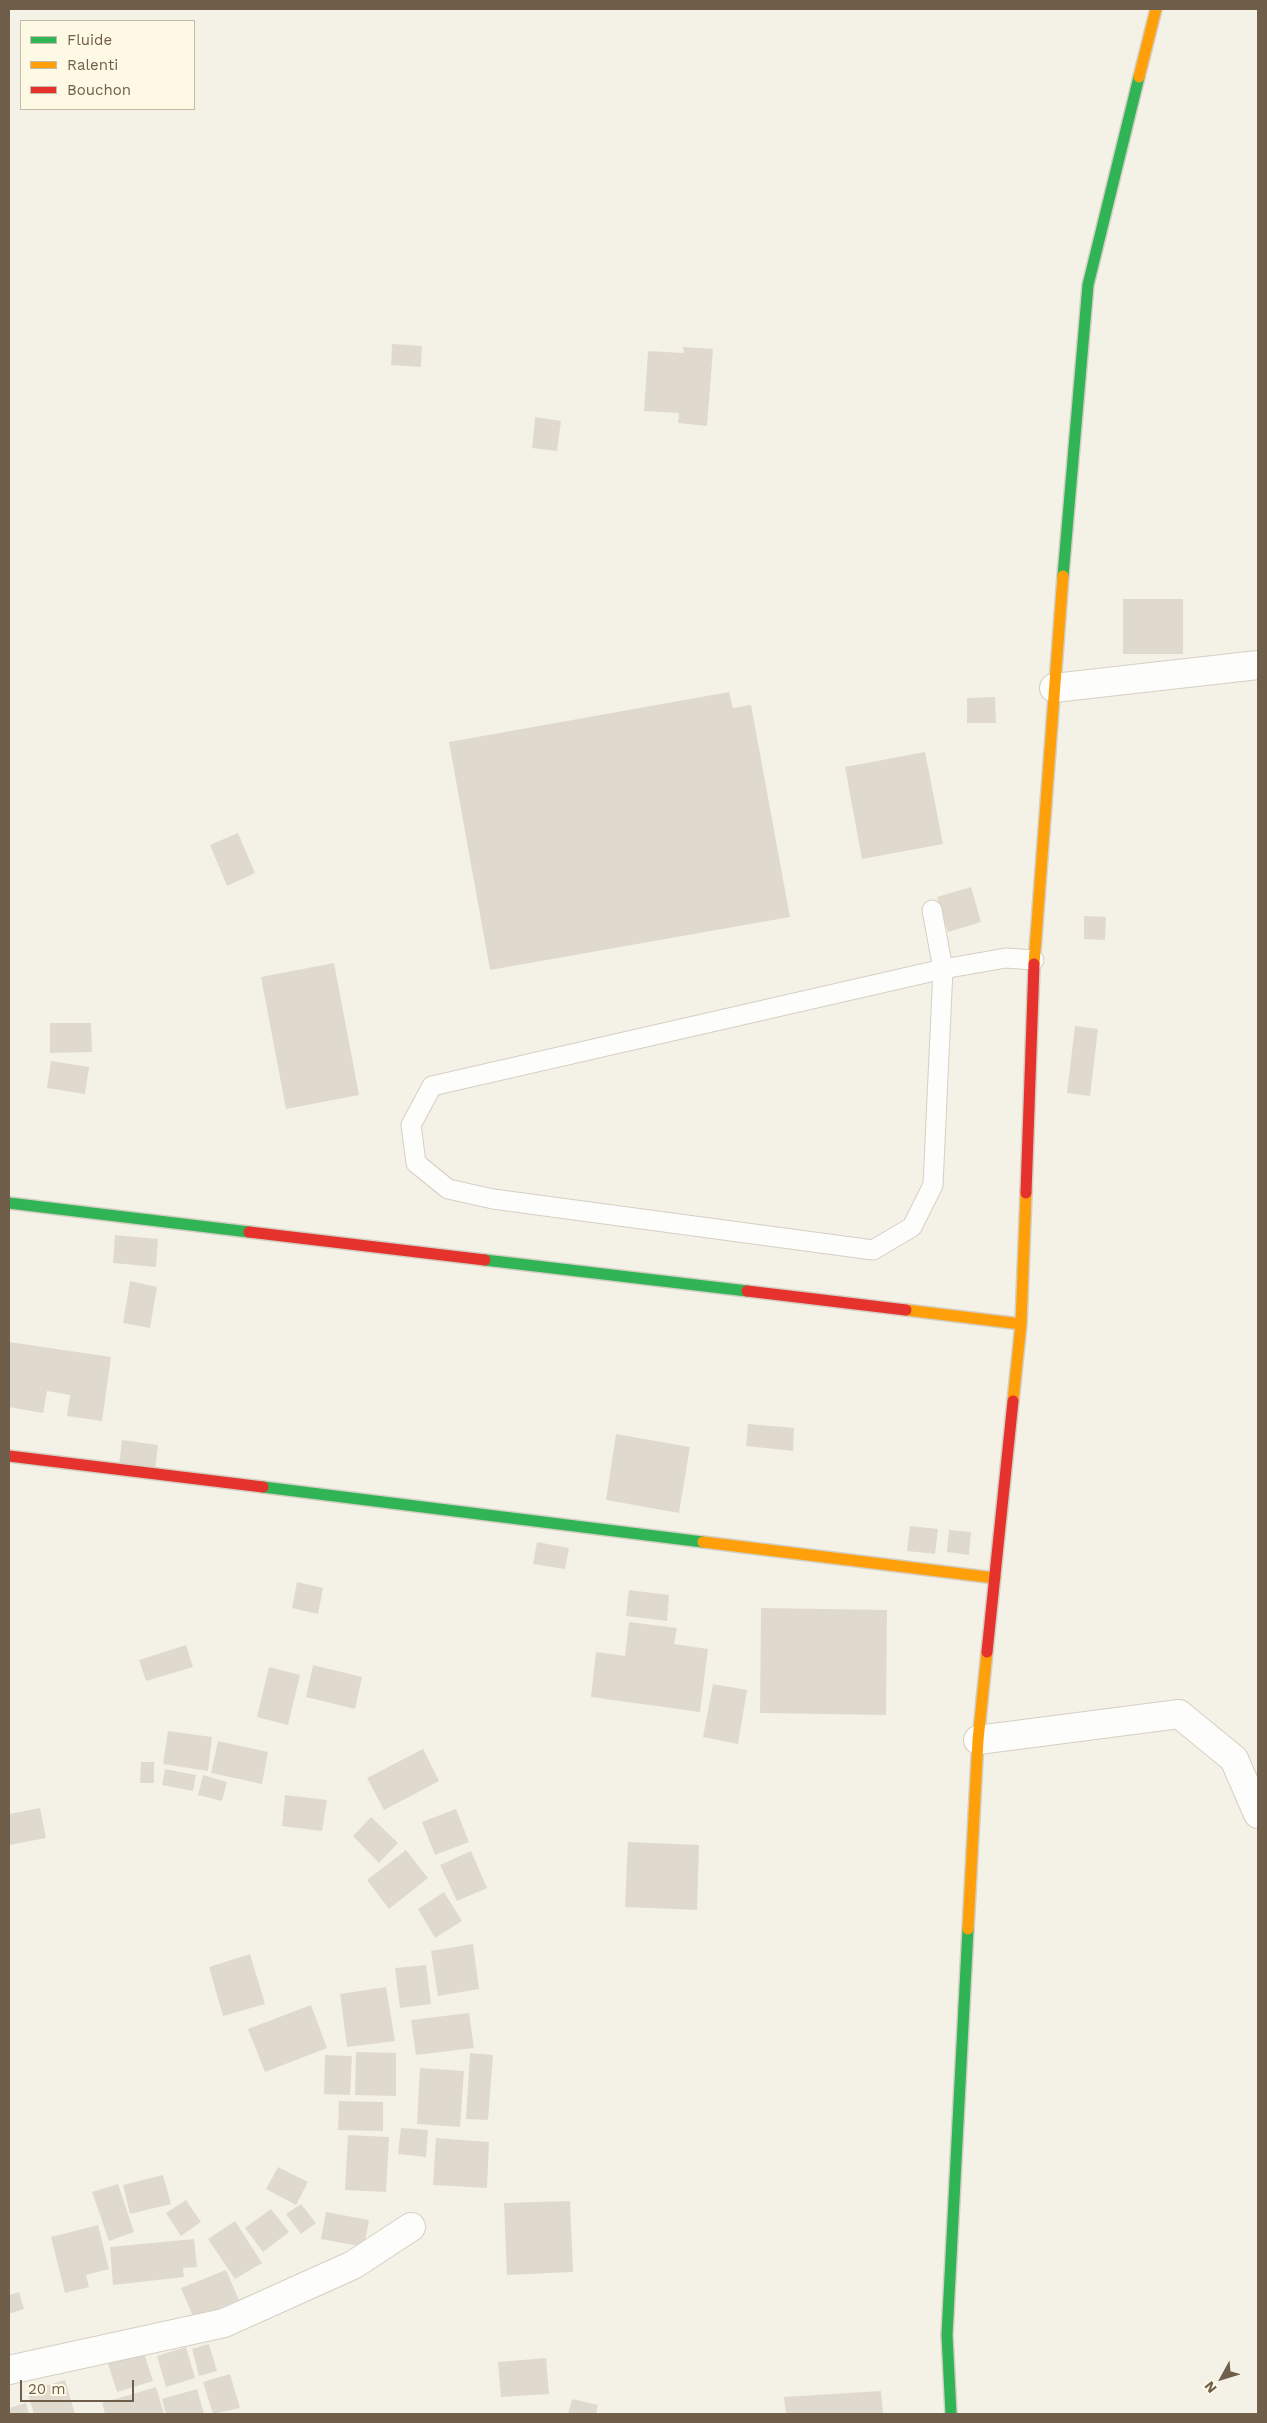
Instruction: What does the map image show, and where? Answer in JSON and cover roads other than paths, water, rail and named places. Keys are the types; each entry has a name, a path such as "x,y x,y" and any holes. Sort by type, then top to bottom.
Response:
{"street":[{"path":"951,2414 947,2335 978,1740 1022,1324 1034,960 1054,688 1088,285 1156,9"},
{"path":"1054,688 1258,665"},
{"path":"9,1203 1022,1324"},
{"path":"9,1456 995,1578"},
{"path":"978,1740 1179,1714 1234,1759 1258,1814"},
{"path":"9,2370 224,2323 353,2265 411,2227"}],"lane":[{"path":"932,910 943,969 933,1185 912,1228 873,1250 493,1199 448,1189 416,1163 411,1125 432,1086 943,969 1006,958 1034,960"}]}
